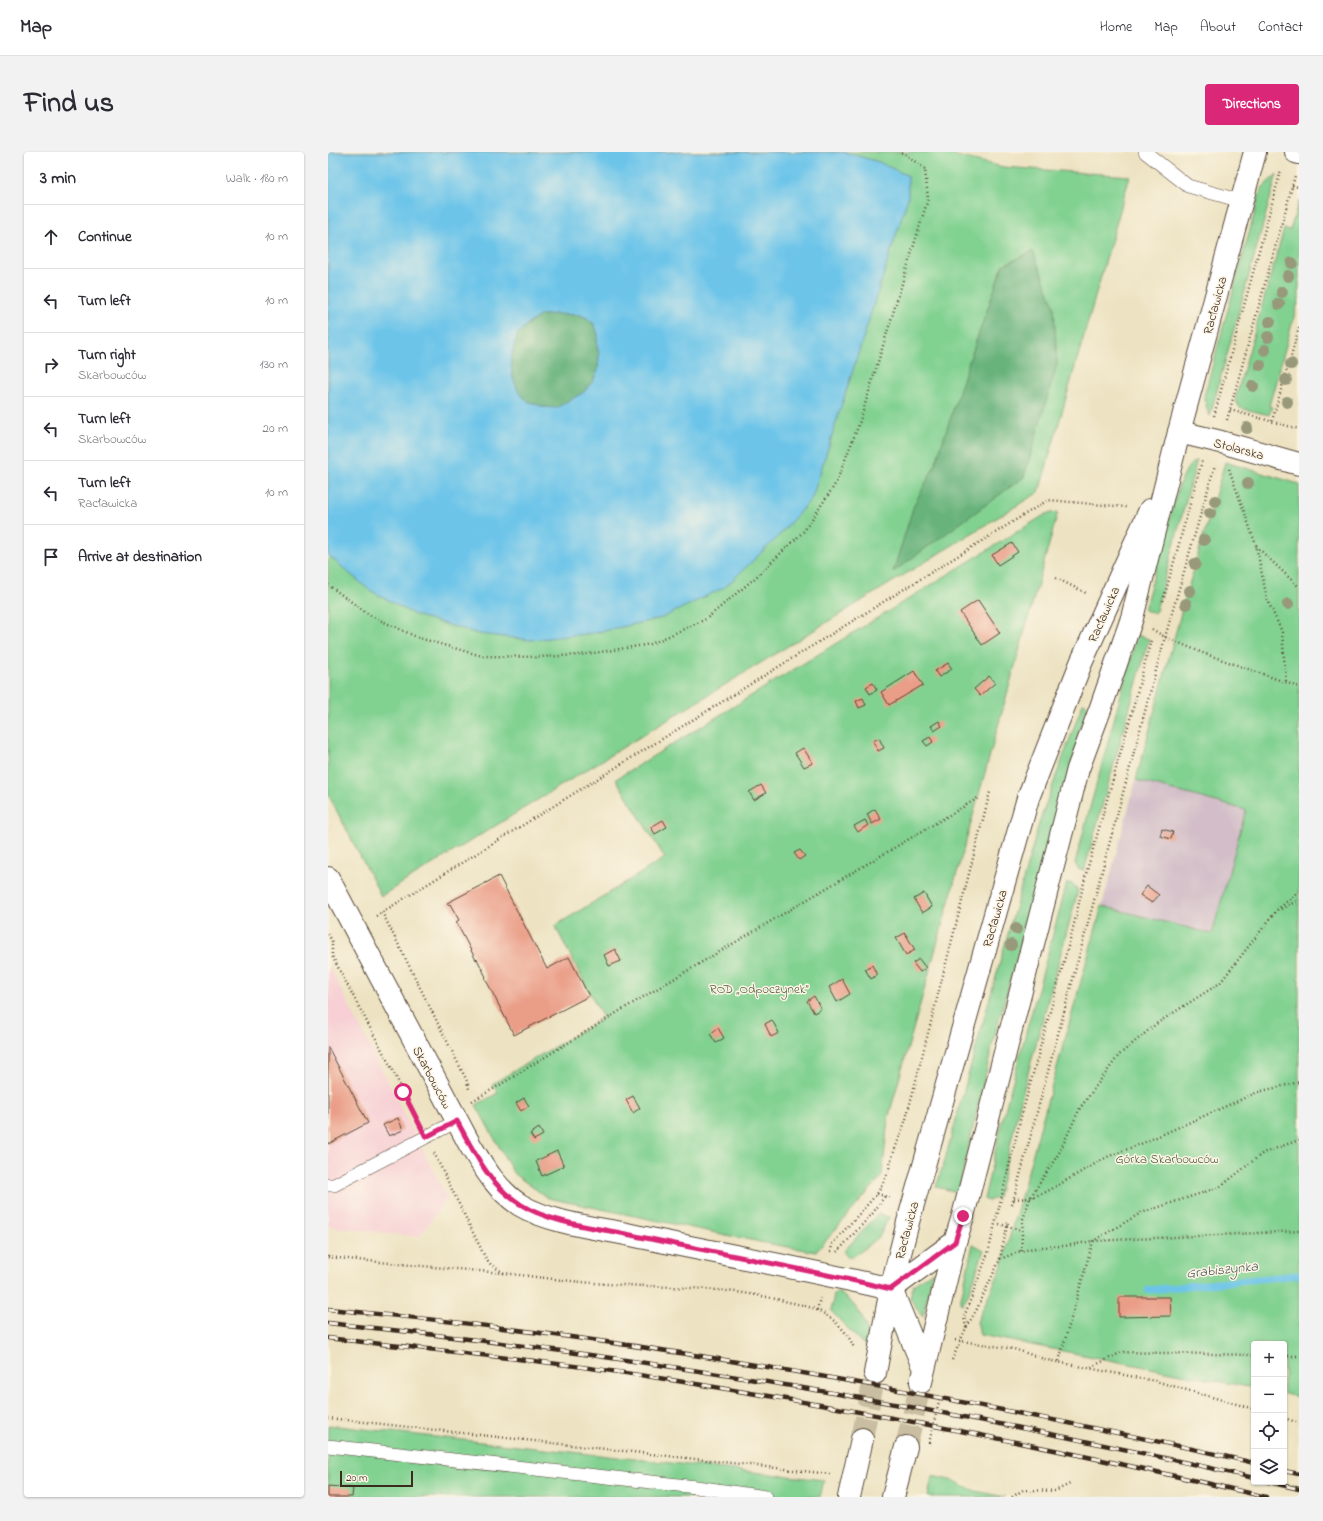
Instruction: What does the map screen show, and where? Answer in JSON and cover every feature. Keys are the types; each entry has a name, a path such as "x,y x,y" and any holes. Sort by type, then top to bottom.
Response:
{"street":[{"name":"Racławicka","path":"891,1289 922,1375 1078,769 1132,618 1154,536 1166,481 1255,152"},
{"name":"Stolarska","path":"1179,432 1299,464"},
{"name":"Racławicka","path":"875,1373 891,1289 908,1222 1028,798 1073,685 1150,508 1166,481"},
{"path":"1073,685 1085,684 1095,690 1101,707"},
{"name":"Skarbowców","path":"328,878 464,1114 487,1173 495,1184 520,1205 552,1218 690,1248 819,1272 891,1289"},
{"path":"891,1289 955,1242"},
{"path":"849,1497 862,1438"},
{"path":"894,1497 906,1447"}],"lane":[{"path":"1145,152 1188,186 1242,201"},
{"path":"328,1185 334,1185 426,1137 464,1114"},
{"path":"328,1446 696,1486 766,1497"}],"path":[{"path":"328,585 371,616 419,638 482,656 538,658 581,655 628,648 651,644 706,619 755,578 804,531 836,483 859,424 928,199 925,169 900,152"},
{"path":"1226,425 1292,186 1293,161"},
{"path":"1213,419 1293,161"},
{"path":"1292,186 1299,188"},
{"path":"1272,421 1299,328"},
{"path":"1230,410 1299,429"},
{"path":"1012,1205 1165,637 1216,458"},
{"path":"1161,606 1202,459"},
{"path":"1227,466 1256,545 1267,599 1282,632 1286,682"},
{"path":"470,1102 467,1081 382,912 1048,500 1150,508"},
{"path":"1256,545 1299,588"},
{"path":"966,1328 964,1317 988,1253 1020,1121 1072,932 1086,874 1156,626"},
{"path":"1154,630 1165,637 1203,654 1299,687"},
{"path":"830,1258 832,1244 877,1194 888,1173 906,1118 990,792"},
{"path":"464,1114 470,1102 613,1015 978,798"},
{"path":"1021,1251 1023,1219 1030,1198 1059,1153 1080,1108 1120,1055 1156,1024 1220,982 1277,910 1299,891"},
{"path":"1277,910 1299,900"},
{"path":"328,934 332,942 332,956 426,1137 485,1257 491,1265 504,1274"},
{"path":"1014,1199 1030,1198 1046,1192 1107,1157 1143,1143 1258,1092 1299,1082"},
{"path":"394,1096 403,1092"},
{"path":"1059,1361 1093,1241 1140,1213 1220,1187 1263,1152 1299,1140"},
{"path":"835,1254 873,1213 885,1196 877,1194"},
{"path":"999,1224 1007,1224 1022,1230"},
{"path":"958,1349 966,1328 977,1309 1000,1259 1007,1224"},
{"path":"1000,1259 1021,1251 1040,1247 1065,1246 1093,1241 1299,1230"},
{"path":"328,1257 582,1282 661,1288 704,1288 766,1296 817,1310 824,1314 848,1337 854,1346 856,1355"},
{"path":"960,1342 1014,1349 1047,1360 1059,1361 1155,1380 1251,1408"},
{"path":"1090,1368 1122,1352 1251,1355"},
{"path":"1287,1356 1299,1356"},
{"path":"929,1444 940,1394"},
{"path":"328,1418 831,1474"},
{"path":"1287,1419 1299,1423"},
{"path":"1012,1497 1023,1490 1055,1491 1070,1484"}],"shaded area":[{"path":"1136,780 1246,810 1212,934 1102,906"},
{"path":"328,964 447,1198 419,1237 328,1226"}],"green space":[{"path":"328,152 940,152 1003,167 1130,176 1039,492 381,896 328,794"},
{"path":"1277,174 1210,416 1204,396 1260,193 1262,188"},
{"path":"1299,201 1299,299 1269,406 1272,407 1269,415 1240,408 1235,400 1284,229 1290,230"},
{"path":"1033,251 1054,306 1057,364 1024,477 893,572 914,505 935,465 968,364 1003,265"},
{"path":"541,315 581,315 594,324 598,334 597,345 599,355 598,370 593,381 585,392 556,408 544,407 527,401 518,391 512,375 511,359 517,335 526,325"},
{"path":"1197,460 1156,611 1155,613 1144,610 1179,485 1188,467"},
{"name":"Górka Skarbowców","path":"1225,462 1299,484 1299,1397 1287,1395 1287,1341 1251,1341 1251,1387 980,1335 977,1322 1001,1268 1102,906 1212,934 1246,810 1136,780 1182,609"},
{"name":"ROD „Odpoczynek”","path":"1058,512 888,1119 882,1176 816,1252 760,1242 548,1198 514,1174 476,1105 498,1093 492,1084 603,1018 555,926 665,858 616,779 1046,514"},
{"path":"1137,635 1149,639 1084,871 1078,869 1075,863"},
{"path":"1083,703 1088,705 1079,731 1075,751 994,1038 958,1192 936,1187 1040,820"},
{"path":"1067,883 1073,884 1078,891 1022,1095 998,1197 988,1201 984,1199 1003,1117"},
{"path":"878,1214 889,1217 879,1237 852,1257 847,1256 844,1253 845,1250"},
{"path":"973,1244 984,1250 971,1288 963,1304 960,1303"},
{"path":"933,1271 923,1316 910,1298 913,1285"},
{"path":"838,1292 853,1304 862,1318 867,1330 867,1345 864,1345 831,1311 834,1294"},
{"path":"328,1425 824,1480 820,1497 328,1497"},
{"path":"932,1476 954,1481 975,1491 1005,1497 928,1497"}],"water":[{"path":"328,152 844,152 879,162 908,176 908,198 812,498 777,538 725,587 662,618 594,633 531,640 479,634 415,615 368,589 328,555","holes":["541,315 581,315 594,324 598,334 598,370 593,381 584,392 556,408 544,407 527,401 518,391 512,375 511,359 517,335 526,325"]}],"building":[{"path":"1012,543 1018,552 998,565 992,555"},
{"path":"978,600 1000,633 982,645 960,612"},
{"path":"948,663 952,669 939,677 935,671"},
{"path":"914,671 923,685 889,705 881,692"},
{"path":"989,676 995,683 980,696 974,689"},
{"path":"873,683 877,690 870,694 866,687"},
{"path":"863,698 866,705 859,708 856,701"},
{"path":"939,721 942,726 934,731 931,726"},
{"path":"930,737 933,742 927,746 923,741"},
{"path":"879,738 884,748 878,751 873,741"},
{"path":"803,748 813,763 804,767 795,753"},
{"path":"761,785 766,793 754,800 749,792"},
{"path":"875,809 881,819 872,824 867,814"},
{"path":"663,820 667,827 655,834 651,827"},
{"path":"865,820 868,825 858,832 854,826"},
{"path":"1162,829 1173,832 1171,839 1160,836"},
{"path":"800,850 805,856 799,860 794,853"},
{"path":"499,876 547,969 569,957 589,996 514,1035 477,959 476,960 456,922 459,920 450,904 448,905 447,903"},
{"path":"1147,886 1159,895 1152,903 1140,895"},
{"path":"924,893 932,907 922,913 914,899"},
{"path":"905,933 915,950 906,955 896,938"},
{"path":"615,949 621,961 609,966 604,955"},
{"path":"919,959 926,968 920,972 913,963"},
{"path":"872,965 877,975 871,979 865,969"},
{"path":"842,979 850,994 837,1002 829,987"},
{"path":"814,996 821,1009 814,1013 807,1001"},
{"path":"772,1020 779,1033 771,1037 765,1024"},
{"path":"718,1028 724,1038 716,1043 710,1034"},
{"path":"328,1047 368,1123 328,1144"},
{"path":"633,1096 640,1108 633,1113 626,1100"},
{"path":"524,1098 529,1106 521,1111 516,1103"},
{"path":"398,1118 403,1130 389,1136 383,1125"},
{"path":"539,1128 543,1135 534,1140 530,1134"},
{"path":"557,1151 564,1166 542,1176 536,1161"},
{"path":"1119,1297 1170,1297 1171,1316 1119,1317"},
{"path":"328,1486 353,1488 352,1497 328,1497"}],"waterway":[{"name":"Grabiszynka","path":"1148,1290 1299,1275"}],"tunnel":[{"path":"862,1439 875,1373"},
{"path":"906,1447 921,1382"}],"railway":[{"path":"328,1309 458,1322 700,1356 897,1390 1028,1415 1251,1462"},
{"path":"328,1323 561,1351 794,1386 1025,1429 1251,1477"},
{"path":"328,1338 581,1367 741,1391 1042,1447 1266,1497"},
{"path":"1287,1472 1299,1474"},
{"path":"1282,1485 1299,1489"}],"route":[{"path":"403,1092 426,1137 457,1121 470,1145 495,1184 520,1205 552,1218 698,1249 825,1273 891,1289 955,1242 963,1216"}]}
